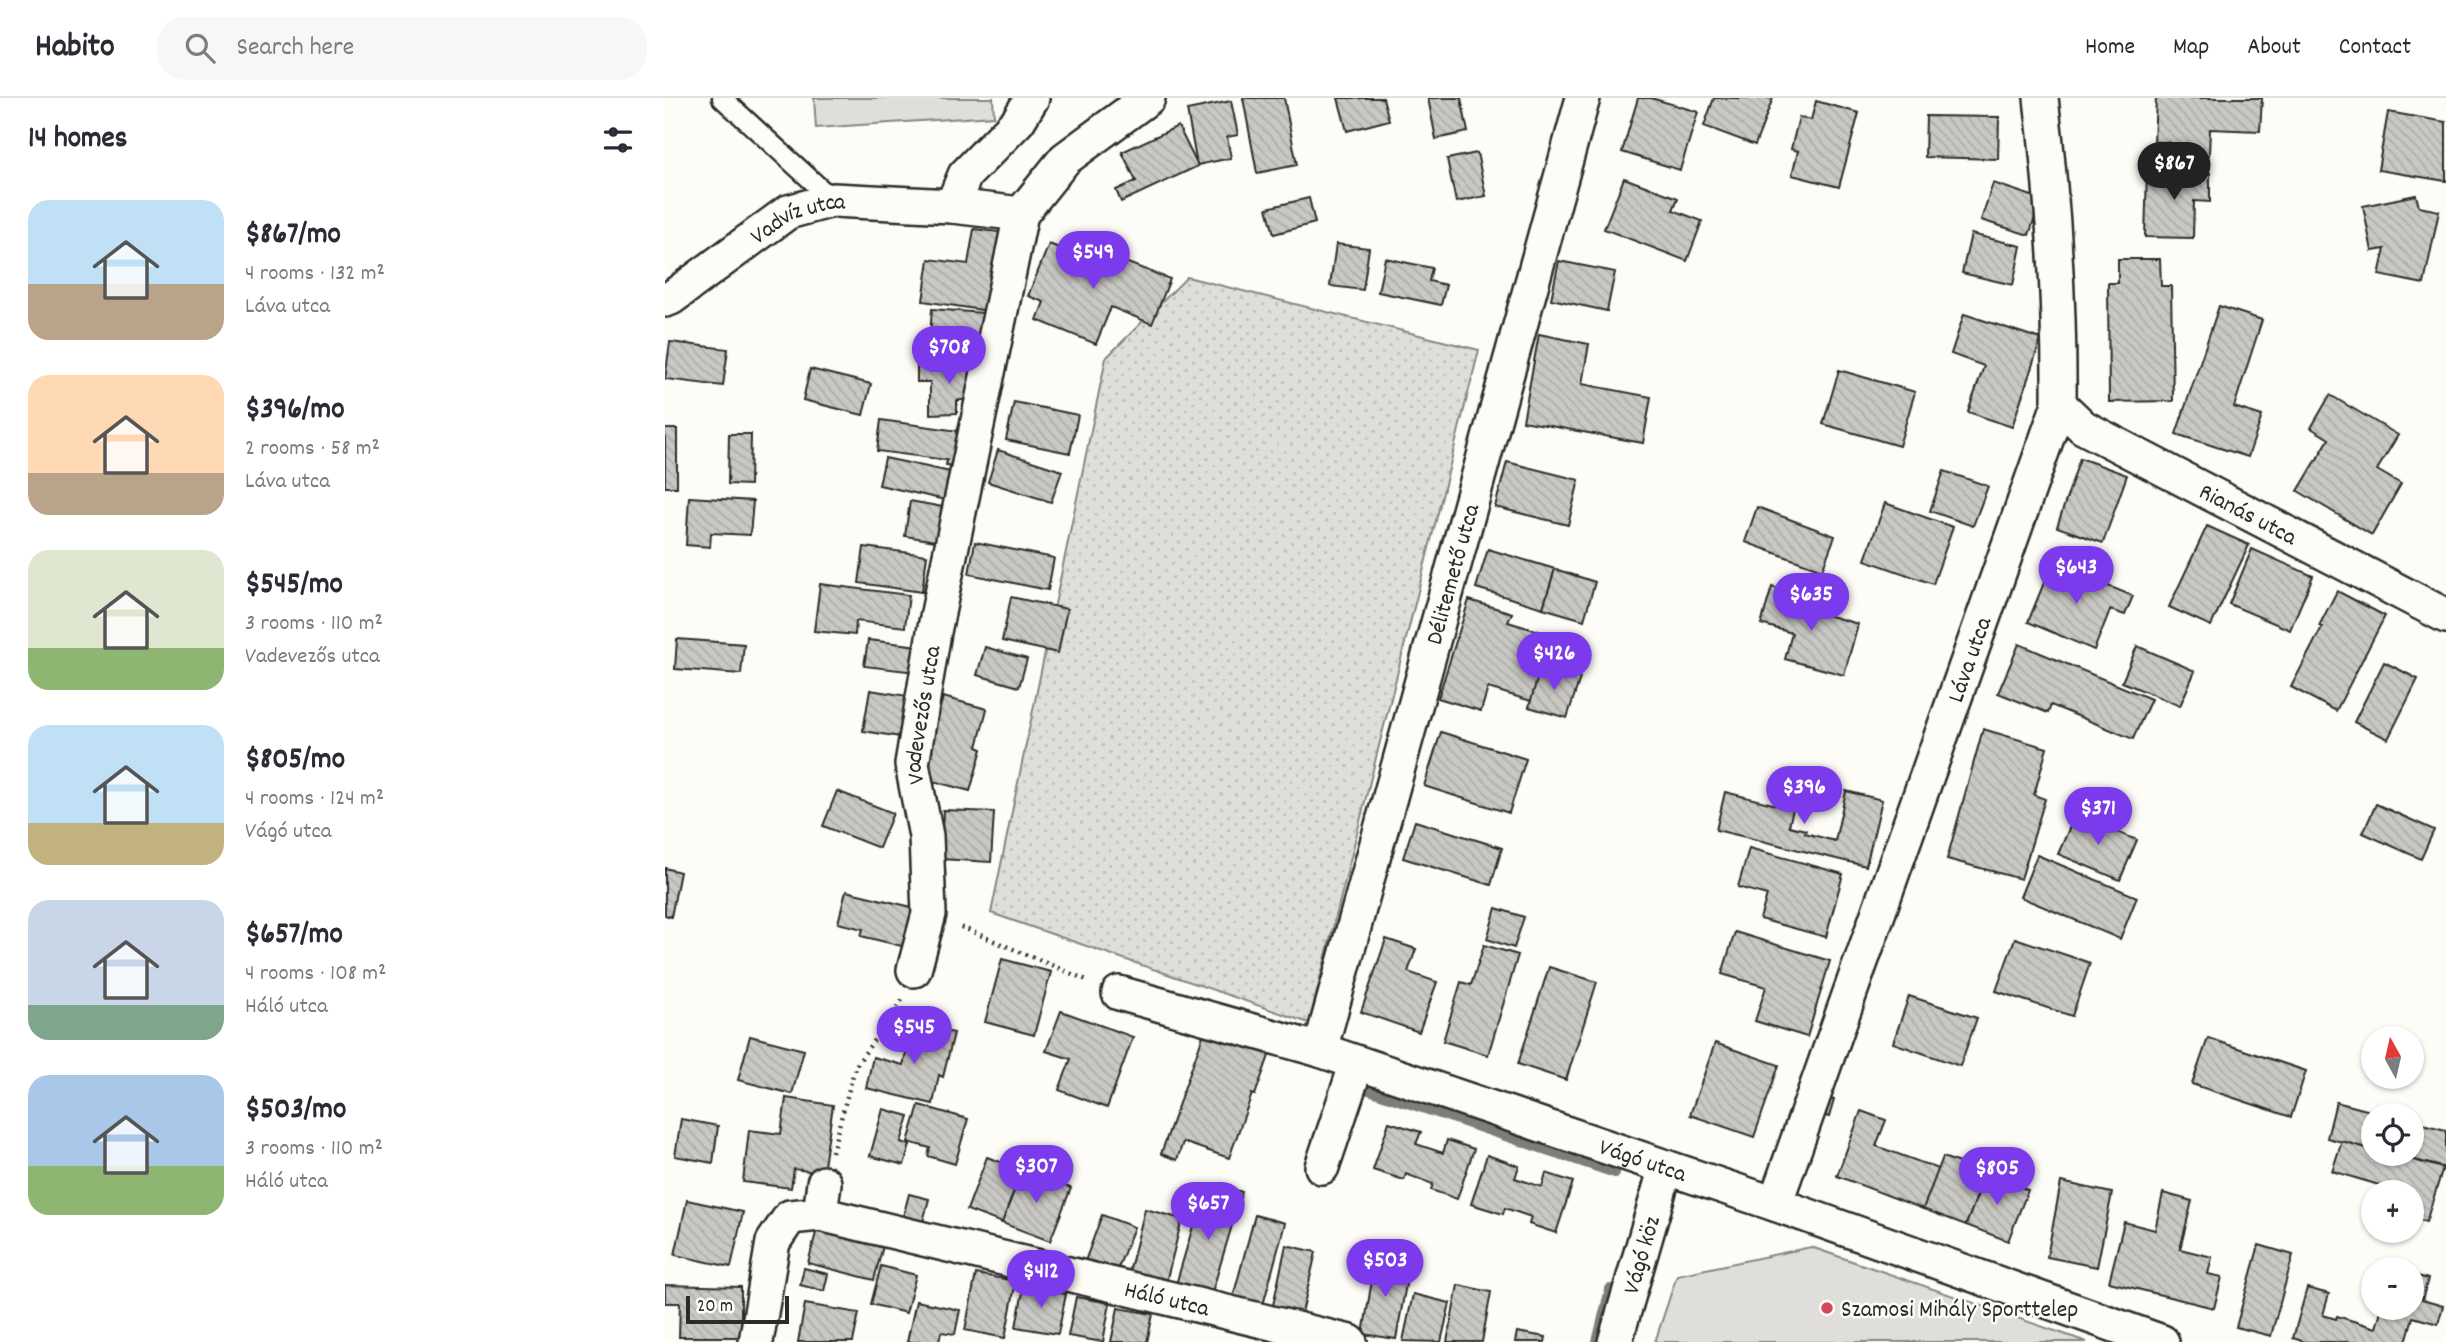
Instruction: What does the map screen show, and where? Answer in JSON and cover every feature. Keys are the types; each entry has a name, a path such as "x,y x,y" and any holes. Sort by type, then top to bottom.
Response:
{"street":[{"path":"952,206 965,175 1018,121 1032,98"},
{"name":"Vadevezős utca","path":"914,970 929,914 926,836 912,764 934,632 1021,214 1065,159 1148,98"},
{"name":"Délitemető utca","path":"1320,1050 1583,98"},
{"name":"Láva utca","path":"1775,1204 2059,404 2060,349 2053,199 2041,98"},
{"name":"Vadvíz utca","path":"665,300 787,212 833,200 952,206 1021,214"},
{"name":"Rianás utca","path":"2059,404 2084,426 2446,616"},
{"name":"Vágó utca","path":"1119,993 1320,1050 1775,1204 2162,1342"},
{"path":"1322,1167 1357,1063"},
{"name":"Vágó köz","path":"1615,1342 1666,1167"},
{"path":"756,1342 773,1242 790,1217 822,1198"},
{"name":"Háló utca","path":"822,1198 1350,1342"}],"lane":[{"path":"722,98 833,200"}],"path":[{"path":"929,914 1119,993"},
{"path":"822,1198 855,1067 900,1007 914,970"}],"shaded area":[{"path":"814,98 993,98 994,116 816,128"},
{"path":"1187,277 1479,350 1309,1023 991,913 1106,358"},
{"name":"Szamosi Mihály Sporttelep","path":"1811,1247 2087,1342 1655,1342 1677,1275"}],"building":[{"path":"1243,98 1284,98 1297,165 1257,173"},
{"path":"1338,98 1383,98 1389,120 1347,131"},
{"path":"1428,98 1461,98 1468,132 1436,139"},
{"path":"1638,98 1651,98 1698,112 1680,170 1622,152"},
{"path":"1714,98 1773,98 1755,145 1704,126"},
{"path":"2156,98 2262,98 2260,131 2210,129 2209,155 2168,154 2168,142 2154,142"},
{"path":"1231,101 1238,135 1227,137 1231,158 1197,165 1187,110"},
{"path":"1816,101 1859,113 1839,187 1792,175 1798,151 1791,149 1799,117 1811,120"},
{"path":"2388,112 2446,122 2446,181 2378,170"},
{"path":"1926,116 1999,117 1998,159 1925,157"},
{"path":"1178,126 1198,166 1121,202 1116,190 1136,181 1122,152"},
{"path":"1477,153 1486,196 1456,202 1447,159"},
{"path":"2147,171 2210,173 2210,202 2194,201 2193,238 2145,237"},
{"path":"1624,178 1678,198 1673,210 1702,221 1687,261 1604,229"},
{"path":"1993,183 2041,199 2029,235 1981,220"},
{"path":"2416,195 2419,207 2439,211 2424,284 2379,275 2385,249 2372,251 2363,206"},
{"path":"1309,198 1315,223 1274,234 1267,208"},
{"path":"974,229 1007,233 995,312 923,301 929,259 968,264"},
{"path":"1971,234 2021,246 2013,285 1962,273"},
{"path":"1049,244 1087,259 1091,249 1170,279 1152,324 1111,307 1096,344 1037,320 1044,302 1028,296"},
{"path":"1336,244 1369,248 1363,290 1330,286"},
{"path":"1385,258 1432,268 1429,281 1446,285 1441,305 1378,292"},
{"path":"2118,259 2160,259 2161,286 2171,286 2173,401 2109,402 2108,283 2118,283"},
{"path":"1559,261 1615,272 1607,311 1551,299"},
{"path":"2219,306 2262,320 2234,407 2262,416 2248,457 2176,434"},
{"path":"932,309 983,313 981,352 929,349"},
{"path":"1964,314 2041,339 2012,427 1968,412 1984,366 1951,354"},
{"path":"1539,334 1589,344 1582,384 1651,397 1643,443 1523,421"},
{"path":"670,342 728,349 723,386 665,379"},
{"path":"917,366 977,366 978,400 957,400 957,413 930,414 930,382 917,382"},
{"path":"810,369 871,384 863,415 803,400"},
{"path":"1839,370 1915,392 1899,446 1823,424"},
{"path":"2330,395 2398,435 2377,470 2401,484 2372,535 2298,491 2329,439 2311,428"},
{"path":"1014,402 1078,415 1070,453 1006,440"},
{"path":"881,420 973,433 968,468 946,465 947,460 877,451"},
{"path":"665,429 677,429 677,487 665,487"},
{"path":"729,434 751,434 750,485 728,484"},
{"path":"998,450 1062,471 1051,502 988,482"},
{"path":"885,458 960,474 954,502 879,485"},
{"path":"2080,458 2127,475 2103,543 2057,527"},
{"path":"1507,462 1579,480 1568,525 1495,507"},
{"path":"1944,471 1988,486 1973,526 1930,511"},
{"path":"689,497 753,501 750,535 711,533 710,547 686,545"},
{"path":"910,501 954,509 948,543 905,536"},
{"path":"1885,503 1953,527 1933,584 1865,560"},
{"path":"1757,507 1835,536 1822,570 1745,542"},
{"path":"2207,526 2249,545 2211,626 2169,607"},
{"path":"975,542 1054,558 1048,590 969,574"},
{"path":"864,547 927,555 922,592 859,583"},
{"path":"1488,549 1555,569 1543,608 1476,588"},
{"path":"2252,549 2313,576 2290,630 2229,604"},
{"path":"2052,563 2133,596 2125,615 2110,610 2094,650 2028,622"},
{"path":"1555,569 1595,582 1584,620 1543,608"},
{"path":"820,584 909,595 905,627 856,621 855,635 814,631"},
{"path":"1772,587 1803,595 1799,607 1858,624 1844,675 1785,659 1792,633 1761,624"},
{"path":"2337,591 2385,616 2336,711 2291,687"},
{"path":"1011,597 1067,609 1058,653 1002,641"},
{"path":"1469,600 1512,613 1508,622 1551,635 1531,701 1488,688 1481,711 1438,698"},
{"path":"677,639 744,644 741,674 675,669"},
{"path":"868,640 927,647 924,673 864,666"},
{"path":"2019,644 2151,699 2133,739 2051,705 2048,713 1998,693"},
{"path":"2137,646 2195,671 2180,706 2122,682"},
{"path":"985,647 1027,659 1019,687 977,675"},
{"path":"2384,662 2418,679 2388,739 2354,722"},
{"path":"1541,666 1580,678 1567,718 1529,707"},
{"path":"870,690 920,698 913,739 863,731"},
{"path":"943,697 987,709 977,747 982,749 970,791 921,778"},
{"path":"1983,729 2047,748 2034,795 2045,799 2021,879 1947,859"},
{"path":"1441,732 1526,759 1509,813 1424,786"},
{"path":"837,791 893,813 879,848 823,826"},
{"path":"1846,791 1882,800 1866,866 1716,830 1725,792 1793,809 1789,826 1835,841"},
{"path":"2376,804 2434,830 2421,859 2363,833"},
{"path":"943,810 994,812 991,862 941,859"},
{"path":"2075,815 2137,840 2120,880 2058,854"},
{"path":"1415,821 1502,848 1491,885 1403,858"},
{"path":"1749,848 1843,874 1826,937 1760,919 1767,895 1738,887"},
{"path":"2037,855 2137,897 2120,939 2020,897"},
{"path":"665,868 680,872 671,917 665,915"},
{"path":"846,891 924,910 914,949 861,936 863,929 838,923"},
{"path":"1496,908 1524,917 1514,948 1487,939"},
{"path":"1735,932 1830,961 1807,1037 1755,1021 1766,987 1722,974"},
{"path":"2015,938 2090,963 2072,1016 1996,991"},
{"path":"1386,939 1416,949 1408,972 1437,982 1419,1032 1361,1012"},
{"path":"1484,945 1518,955 1488,1055 1443,1041 1461,982 1471,985"},
{"path":"1002,959 1051,972 1034,1035 985,1022"},
{"path":"1549,967 1597,982 1566,1080 1518,1064"},
{"path":"1909,996 1977,1018 1960,1066 1893,1043"},
{"path":"1061,1011 1133,1037 1107,1108 1059,1090 1071,1059 1046,1051"},
{"path":"913,1024 954,1033 943,1077 939,1075 933,1104 866,1088 873,1057 903,1065"},
{"path":"1206,1027 1271,1050 1229,1158 1183,1142 1177,1160 1161,1154"},
{"path":"750,1036 804,1050 792,1094 738,1080"},
{"path":"2208,1038 2306,1071 2291,1117 2192,1084"},
{"path":"1715,1043 1779,1065 1754,1137 1690,1115"},
{"path":"1822,1096 1834,1100 1829,1117 1816,1113"},
{"path":"786,1098 833,1105 823,1173 794,1169 791,1188 743,1182 749,1130 781,1134"},
{"path":"2336,1102 2361,1108 2361,1147 2327,1138"},
{"path":"919,1105 968,1119 955,1164 928,1156 930,1148 908,1142"},
{"path":"883,1109 909,1116 901,1142 910,1145 904,1165 870,1156"},
{"path":"1861,1111 1886,1120 1876,1146 1939,1169 1923,1209 1837,1176"},
{"path":"681,1119 718,1126 713,1163 675,1156"},
{"path":"1389,1122 1421,1132 1416,1144 1443,1153 1447,1140 1474,1149 1457,1199 1431,1190 1433,1184 1406,1174 1404,1180 1373,1170"},
{"path":"2424,1124 2446,1130 2446,1168 2424,1162"},
{"path":"2342,1141 2361,1147 2361,1166 2424,1166 2424,1163 2443,1168 2426,1222 2424,1180 2362,1180 2332,1171"},
{"path":"1487,1155 1519,1166 1515,1178 1542,1187 1546,1173 1573,1182 1556,1233 1529,1224 1531,1217 1505,1208 1503,1214 1471,1204"},
{"path":"987,1157 1022,1170 1002,1223 967,1210"},
{"path":"1943,1157 1986,1173 1966,1225 1923,1209"},
{"path":"1022,1170 1071,1188 1050,1241 1002,1223"},
{"path":"1986,1173 2028,1190 2008,1241 1966,1225"},
{"path":"2061,1182 2112,1193 2097,1267 2047,1257"},
{"path":"1222,1186 1242,1192 1210,1299 1175,1288 1203,1192 1219,1197"},
{"path":"2163,1193 2192,1201 2180,1249 2212,1257 2208,1274 2222,1277 2214,1308 2109,1282 2124,1222 2155,1230"},
{"path":"909,1194 929,1199 920,1233 900,1228"},
{"path":"687,1200 743,1212 731,1267 675,1255"},
{"path":"1145,1209 1182,1219 1165,1286 1128,1277"},
{"path":"1102,1215 1134,1227 1115,1276 1084,1264"},
{"path":"1255,1215 1285,1223 1262,1309 1232,1301"},
{"path":"817,1229 883,1246 874,1280 808,1263"},
{"path":"1286,1245 1316,1252 1301,1317 1272,1310"},
{"path":"2259,1245 2293,1255 2271,1336 2236,1327"},
{"path":"1376,1256 1402,1260 1399,1278 1407,1279 1396,1339 1363,1334"},
{"path":"881,1266 916,1275 906,1313 871,1304"},
{"path":"804,1268 828,1274 824,1291 800,1285"},
{"path":"976,1274 1016,1281 1005,1338 965,1330"},
{"path":"665,1285 741,1287 741,1337 679,1337 680,1303 665,1303"},
{"path":"1458,1285 1491,1292 1482,1342 1447,1342"},
{"path":"1024,1286 1066,1294 1058,1334 1016,1327"},
{"path":"2307,1288 2329,1294 2323,1315 2336,1319 2337,1316 2376,1328 2378,1320 2412,1320 2406,1342 2305,1342 2293,1338"},
{"path":"1413,1294 1450,1303 1441,1342 1403,1341"},
{"path":"1076,1297 1110,1303 1103,1342 1068,1336"},
{"path":"916,1301 960,1310 955,1334 941,1332 939,1342 907,1342"},
{"path":"2424,1301 2443,1306 2438,1324 2424,1320"},
{"path":"805,1304 859,1313 853,1342 798,1342"},
{"path":"1118,1308 1153,1314 1147,1342 1111,1342"},
{"path":"1517,1332 1546,1337 1545,1342 1515,1342"}],"waterway":[{"path":"1366,1089 1615,1173"},
{"path":"1597,1342 1610,1289"}],"place":[{"name":"Szamosi Mihály Sporttelep","path":"1827,1308"}]}
